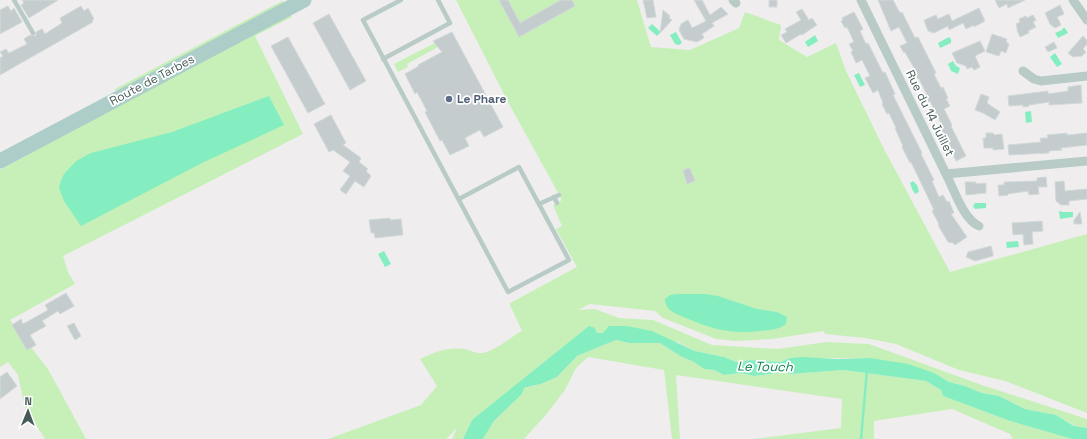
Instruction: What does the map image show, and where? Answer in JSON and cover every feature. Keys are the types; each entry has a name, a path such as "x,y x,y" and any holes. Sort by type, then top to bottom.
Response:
{"main road":[{"name":"Route de Tarbes","path":"0,161 304,0"}],"street":[{"name":"Rue du 14 Juillet","path":"862,0 946,174 1087,161"},
{"path":"1073,0 1087,20"},
{"path":"1022,70 1032,78 1041,81 1087,76"},
{"path":"946,174 967,216 979,226"}],"lane":[{"path":"14,0 33,33"},
{"path":"401,0 363,20 508,292 569,260 519,167 459,199"},
{"path":"383,59 450,23 438,0"},
{"path":"539,204 556,196 557,203"}],"shaded area":[{"path":"456,0 637,0 651,47 690,50 739,28 745,12 781,25 779,40 807,57 836,43 846,71 884,149 950,272 1087,234 1087,413 1005,381 959,370 896,344 865,338 825,334 824,331 772,339 736,341 716,339 663,318 655,311 590,304 578,310 595,309 619,318 653,320 712,345 778,349 826,342 869,344 979,384 1087,419 1087,428 1075,426 1056,415 1025,409 999,396 982,393 965,386 949,382 934,373 870,358 790,358 780,362 749,360 739,363 724,357 695,351 678,342 597,333 595,328 472,420 463,439 452,439 457,428 446,439 328,439 421,405 437,386 420,359 447,349 464,349 480,353 487,352 498,347 522,331 510,303 577,267 556,229 562,226 553,205 562,200 508,102"},
{"path":"282,1 292,17 255,36 303,134 63,256 68,272 75,284 10,320 48,369 86,439 45,439 25,408 18,375 8,362 0,367 0,170 123,103 115,89"},
{"path":"435,43 438,47 407,64 408,67 398,72 394,64"},
{"path":"616,340 629,343 660,343 704,369 714,370 724,375 741,373 754,376 784,372 792,374 843,370 926,381 941,390 943,396 1010,421 1072,439 1013,439 1010,434 952,409 874,421 874,439 754,439 841,428 842,399 676,375 680,439 672,439 664,370 588,357 576,368 565,390 545,416 524,439 483,439 494,421 522,394 524,388 541,384 557,377 577,356"}],"water":[{"path":"652,24 661,32 657,36 648,28"},
{"path":"1065,28 1068,33 1058,38 1055,33"},
{"path":"676,32 682,43 679,45 675,44 670,35"},
{"path":"815,35 818,41 808,47 805,42"},
{"path":"949,37 951,39 951,43 940,48 938,43"},
{"path":"1055,53 1062,64 1057,67 1050,57"},
{"path":"953,61 956,66 960,68 958,74 951,71 948,64"},
{"path":"859,73 865,85 860,87 854,75"},
{"path":"269,96 284,125 202,163 81,226 64,201 59,188 64,174 76,161 91,153 172,132"},
{"path":"1031,111 1032,122 1026,123 1025,112"},
{"path":"913,181 917,185 919,192 915,194 910,183"},
{"path":"975,203 986,203 986,208 975,209 973,206"},
{"path":"1059,211 1073,212 1073,217 1060,219"},
{"path":"1018,241 1019,247 1007,248 1006,242"},
{"path":"384,251 391,264 385,267 378,254"},
{"path":"705,294 718,296 757,309 777,312 787,317 786,324 774,329 749,332 714,328 672,312 667,306 665,299 670,295"},
{"name":"Le Touch","path":"589,326 595,328 597,333 603,333 609,326 627,326 652,331 695,351 724,357 739,363 749,360 780,362 790,358 803,357 837,359 870,358 908,364 934,373 949,382 965,386 982,393 999,396 1025,409 1056,415 1074,426 1087,428 1087,439 1072,439 1010,421 943,396 941,390 926,381 843,370 791,374 784,372 754,376 741,373 724,375 714,370 704,369 660,343 629,343 616,340 577,356 557,377 541,384 524,388 522,394 494,421 483,439 463,439 472,420"}],"building":[{"path":"22,0 58,0 29,18 21,5 24,3"},
{"path":"499,0 508,0 520,23 561,0 572,0 575,6 519,37"},
{"path":"643,0 653,0 656,17 647,18"},
{"path":"694,0 702,0 710,15 721,7 728,14 712,23 714,26 702,34 704,38 697,42 684,39 679,30 681,24 688,20 692,28 706,21"},
{"path":"769,0 777,0 777,7 769,7"},
{"path":"878,0 893,0 900,13 902,12 915,38 918,37 936,73 934,74 941,88 943,87 948,98 946,99 950,106 944,109 966,156 956,161 938,124 941,123 930,101 928,102 925,96 927,95 913,71 915,70 900,46 907,43 899,27 891,31"},
{"path":"995,0 1025,0 1008,8 1007,4 999,8"},
{"path":"1060,5 1064,14 1057,17 1061,25 1055,28 1050,24 1045,13"},
{"path":"8,6 11,11 14,8 22,22 0,34 0,10"},
{"path":"81,6 84,11 88,8 94,19 92,20 93,22 0,75 0,58 3,56 0,52 6,49 9,53 27,44 24,39 30,35 35,36 36,32 42,29 45,34 62,23 60,18"},
{"path":"979,8 985,21 974,27 974,25 966,29 963,23 949,30 948,26 934,33 928,31 924,20 936,15 938,19 949,14 952,21"},
{"path":"802,9 809,20 812,18 817,25 786,43 781,35 787,32 785,29 801,20 796,12"},
{"path":"663,10 672,20 660,33"},
{"path":"854,12 863,29 860,31 866,44 868,43 883,73 885,72 895,94 893,95 934,180 932,181 939,197 943,195 947,202 949,201 954,213 951,214 967,237 955,245 948,242 938,225 939,224 932,211 934,210 911,162 910,163 902,147 903,146 896,128 889,113 887,114 882,104 883,103 878,90 873,93 865,78 870,76 862,60 856,63 851,52 853,51 849,44 854,42 847,27 845,28 841,21 843,20 842,18"},
{"path":"329,14 366,81 350,90 313,23"},
{"path":"1033,15 1036,20 1033,22 1036,27 1028,31 1029,33 1020,37 1016,24 1020,22 1019,19 1026,16 1027,18"},
{"name":"Le Phare","path":"452,32 503,127 484,137 480,130 465,138 469,146 450,155 442,140 440,141 425,112 427,111 417,92 415,94 405,74 442,52 433,41"},
{"path":"992,34 1007,39 1006,42 1009,44 1006,53 1001,51 999,56 986,52"},
{"path":"1083,36 1087,40 1087,44 1083,49 1086,52 1082,56 1073,57 1068,53"},
{"path":"288,37 325,104 308,113 271,46"},
{"path":"980,41 985,51 975,56 980,67 974,70 972,67 967,69 966,66 957,63 952,53"},
{"path":"1054,42 1057,48 1048,52 1045,47"},
{"path":"1081,85 1082,103 1049,105 1049,102 1023,107 1023,105 1009,106 1008,96 1048,91 1048,94 1068,91 1068,87"},
{"path":"981,94 989,97 987,103 1000,112 995,120 975,110"},
{"path":"331,115 346,143 343,145 361,158 359,162 368,169 366,171 371,176 364,187 355,181 346,194 340,190 350,176 343,171 350,162 333,150 329,152 314,124"},
{"path":"986,133 993,133 994,135 1002,134 1004,149 993,150 993,148 984,148 983,138 986,138"},
{"path":"1067,133 1067,135 1087,133 1087,145 1061,148 1062,150 1049,151 1049,153 1009,155 1008,145 1041,142 1040,138 1048,138 1047,135"},
{"path":"690,168 695,181 687,184 683,170"},
{"path":"1046,177 1047,187 1038,187 1039,194 1029,195 1028,191 999,196 998,185 1004,185 1004,182 1037,181 1037,178"},
{"path":"1064,181 1065,191 1087,189 1087,199 1069,201 1069,205 1061,205 1056,201 1055,182"},
{"path":"965,182 976,182 976,184 986,183 986,193 966,195"},
{"path":"1080,212 1082,224 1074,224 1074,220"},
{"path":"390,218 390,220 401,219 403,235 375,238 374,233 371,233 369,220"},
{"path":"1042,221 1043,231 1032,232 1033,244 1024,245 1023,234 1013,235 1012,223"},
{"path":"991,246 993,256 975,261 966,257 968,252"},
{"path":"66,293 74,306 60,314 58,311 42,321 46,326 30,335 36,345 27,350 12,325 21,319 23,324 48,310 45,305"},
{"path":"74,323 81,336 75,340 67,326"},
{"path":"7,372 17,386 0,399 0,377"}],"waterway":[{"path":"861,439 867,370"}],"place":[{"name":"Le Phare","path":"449,99"}]}
